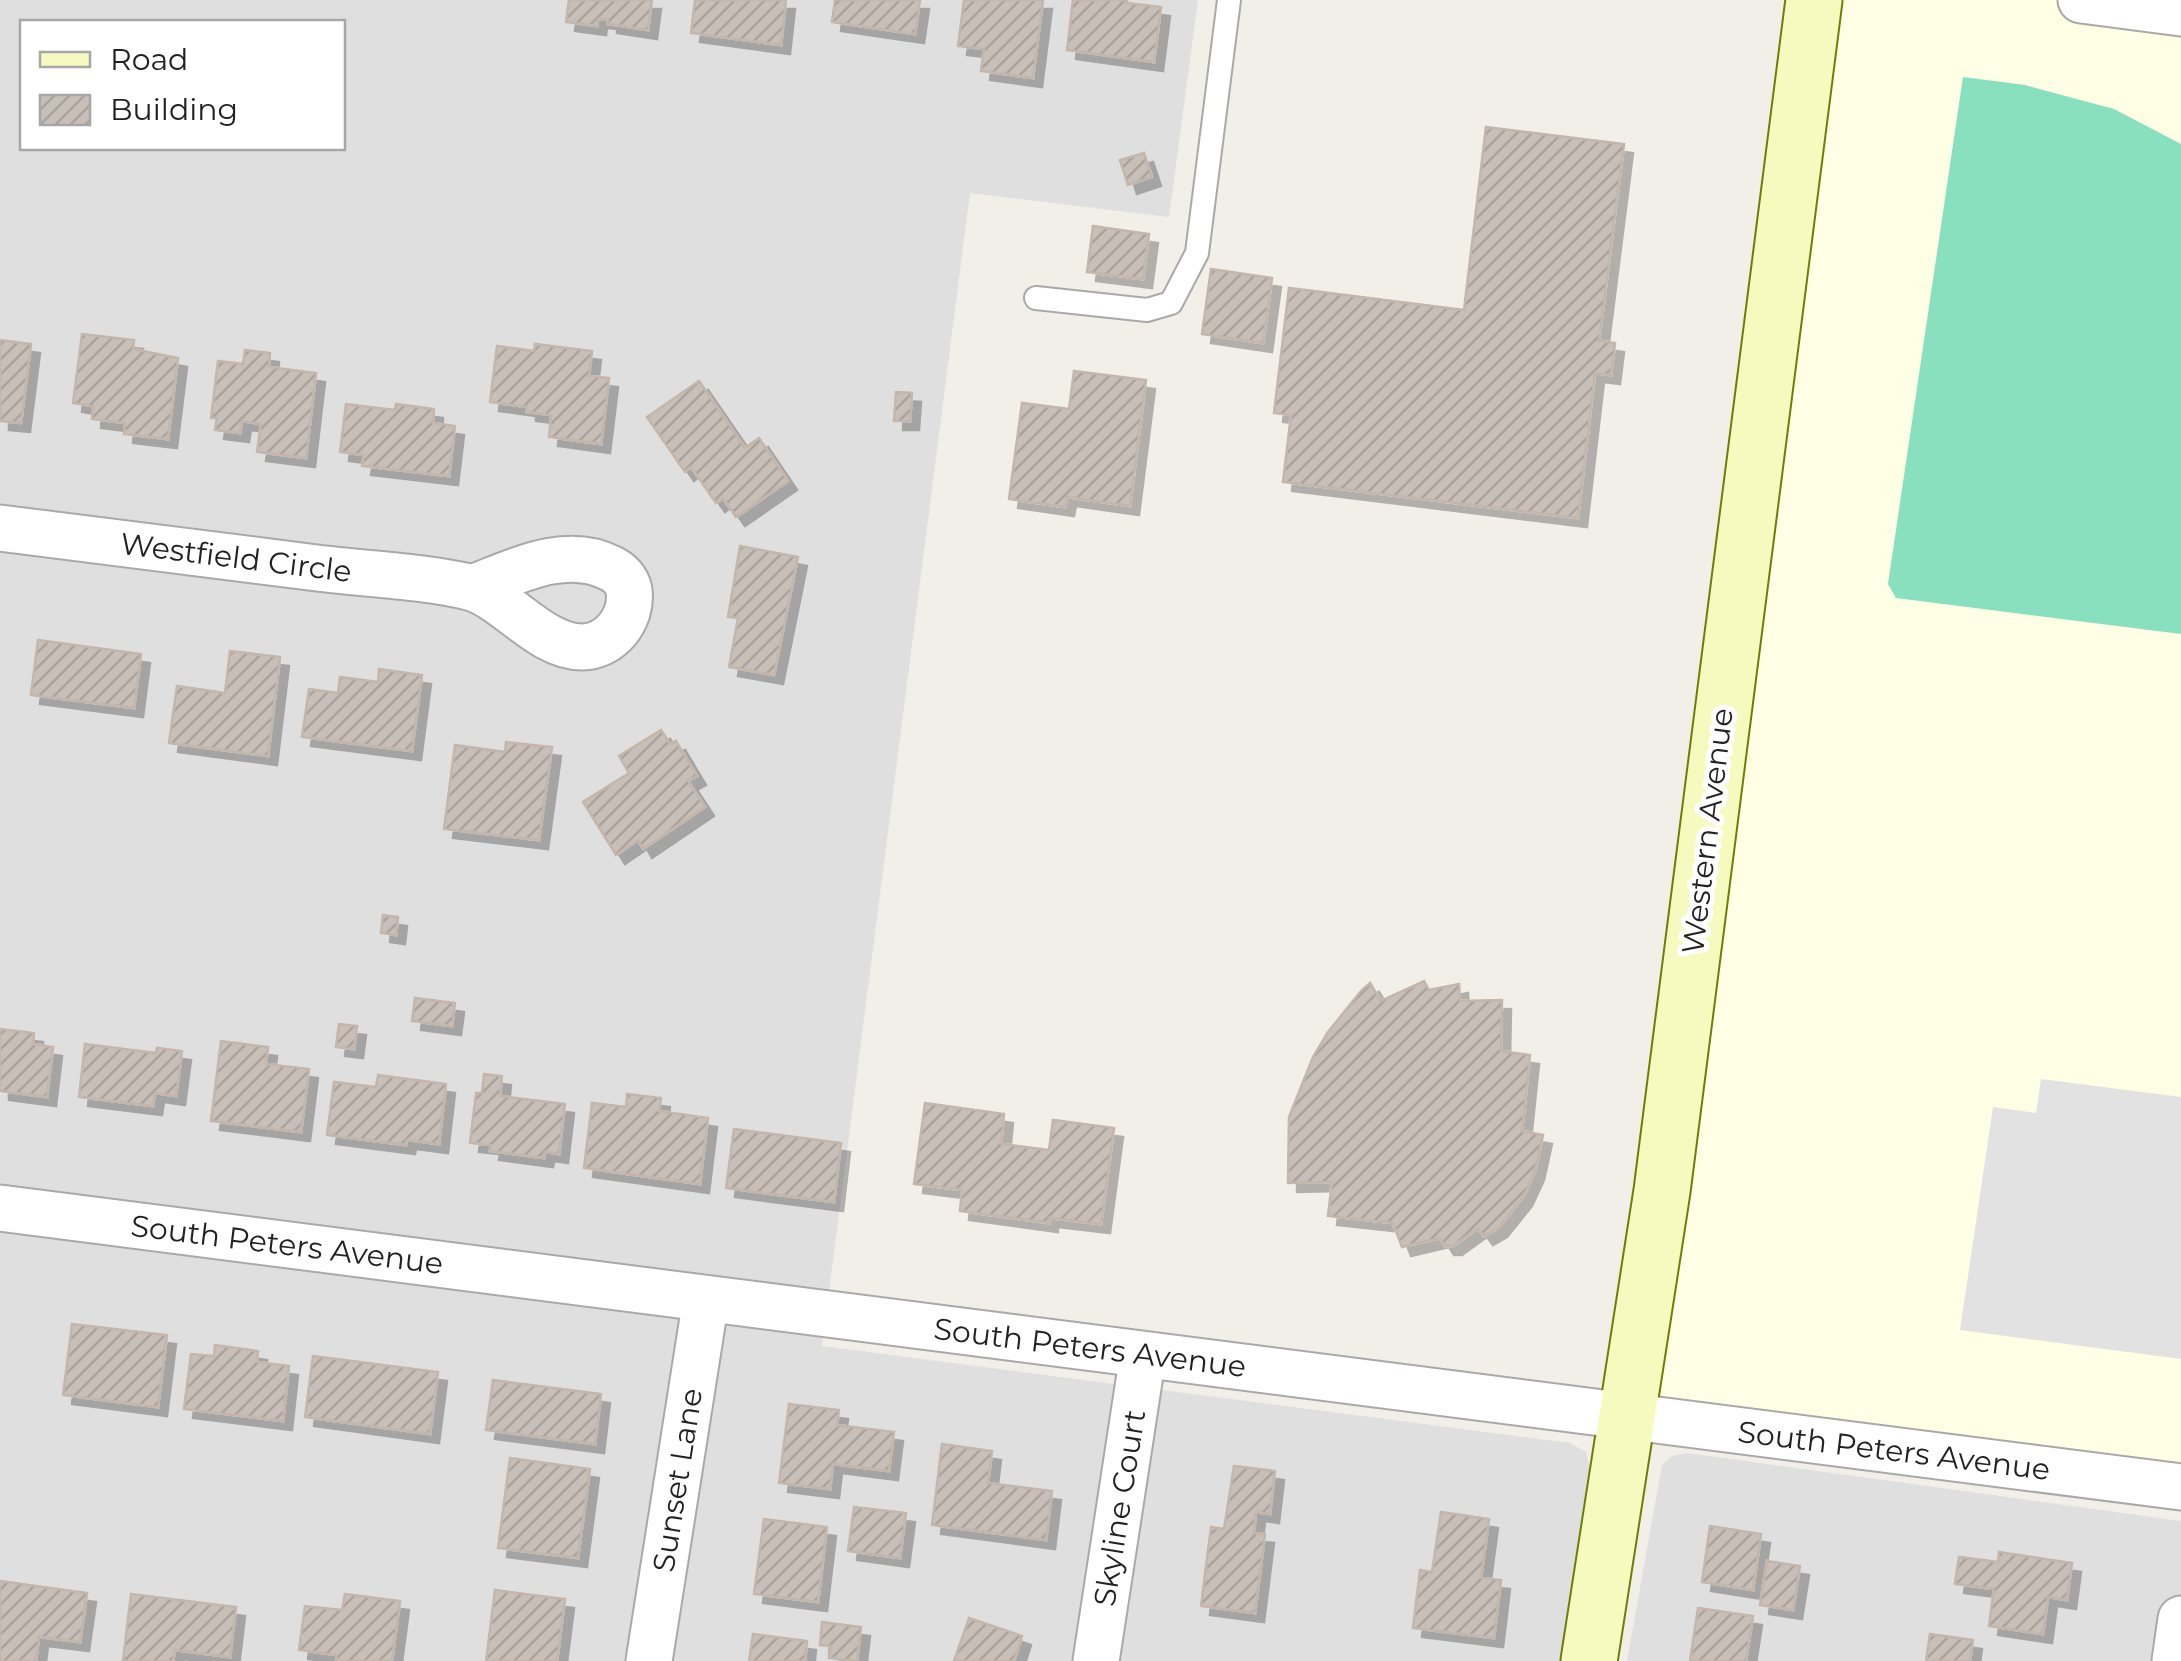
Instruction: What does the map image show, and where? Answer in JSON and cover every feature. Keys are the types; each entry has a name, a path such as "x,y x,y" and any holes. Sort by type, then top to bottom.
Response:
{"street":[{"name":"Western Avenue","path":"1589,1661 1662,1191 1814,0"},
{"path":"2081,0 2181,13"},
{"name":"Westfield Circle","path":"0,528 472,588"},
{"name":"South Peters Avenue","path":"0,1208 2181,1487"},
{"name":"Sunset Lane","path":"650,1661 706,1299"},
{"name":"Skyline Court","path":"1096,1661 1143,1355"},
{"path":"2174,1661 2181,1619"}],"lane":[{"path":"1036,298 1147,310 1171,304 1197,252 1229,0"}],"shaded area":[{"path":"0,0 1198,0 1169,217 970,193 822,1346 1570,1443 1586,1452 1592,1477 1562,1661 0,1661"},
{"path":"1814,0 2080,0 2181,13 2181,1488 1627,1417"},
{"path":"2041,1079 2181,1097 2181,1359 1960,1330 1993,1107 2036,1113"},
{"path":"1687,1453 2181,1521 2181,1661 1627,1661 1662,1465 1672,1456"}],"green space":[{"path":"1963,77 2025,85 2114,109 2181,144 2181,634 1896,598 1888,584"}],"building":[{"path":"569,0 652,0 648,30 598,19 597,26 566,22"},
{"path":"695,0 786,0 781,45 691,33"},
{"path":"835,0 920,0 915,34 832,22"},
{"path":"964,0 1043,0 1033,78 981,71 984,49 958,46"},
{"path":"1073,0 1127,0 1161,7 1154,62 1067,50"},
{"path":"1486,127 1624,144 1599,341 1615,343 1611,375 1595,373 1578,518 1283,482 1291,415 1274,413 1289,288 1464,310"},
{"path":"1144,153 1152,177 1128,185 1120,160"},
{"path":"1093,226 1149,234 1143,279 1087,272"},
{"path":"1211,269 1272,278 1263,343 1202,334"},
{"path":"82,334 134,340 133,349 178,358 168,439 124,434 125,423 92,419 93,406 73,403"},
{"path":"0,340 31,344 21,423 0,421"},
{"path":"535,344 592,351 589,376 609,378 601,444 549,437 551,415 490,402 497,346 534,351"},
{"path":"245,350 270,353 269,367 316,373 306,458 257,452 261,424 242,421 240,433 215,430 217,418 211,418 218,361 243,364"},
{"path":"1074,371 1146,380 1130,506 1067,497 1065,507 1009,499 1022,403 1069,409"},
{"path":"699,381 745,448 759,438 788,481 736,517 723,498 716,503 691,467 685,472 647,417"},
{"path":"896,392 912,393 910,421 894,421"},
{"path":"346,404 395,410 396,404 434,409 433,423 455,426 449,476 362,466 364,455 340,452"},
{"path":"740,546 798,557 774,675 729,667 738,618 728,617"},
{"path":"38,640 141,654 134,708 31,695"},
{"path":"230,651 280,657 268,756 169,743 177,686 225,693"},
{"path":"379,669 422,675 412,751 302,737 309,689 338,693 340,677 378,682"},
{"path":"661,730 670,744 676,741 697,776 688,781 705,807 643,849 638,840 616,855 583,802 629,773 619,756"},
{"path":"506,742 552,747 539,840 444,829 455,745 505,752"},
{"path":"383,915 398,917 396,935 381,933"},
{"path":"1424,981 1429,990 1459,984 1460,1001 1502,1000 1501,1051 1530,1055 1522,1131 1543,1135 1535,1171 1523,1197 1498,1228 1484,1236 1478,1228 1453,1246 1445,1246 1440,1238 1402,1247 1393,1223 1328,1216 1332,1182 1288,1183 1289,1117 1313,1057 1361,991 1370,983 1381,1001"},
{"path":"415,998 455,1003 452,1026 412,1021"},
{"path":"339,1024 357,1026 354,1049 336,1047"},
{"path":"0,1029 34,1033 33,1044 53,1047 47,1097 0,1091"},
{"path":"221,1041 268,1047 266,1064 309,1069 301,1132 211,1121"},
{"path":"85,1044 156,1053 157,1048 182,1051 176,1096 155,1093 153,1106 79,1097"},
{"path":"484,1074 502,1076 500,1096 565,1104 559,1154 545,1152 544,1158 490,1151 491,1145 470,1143 476,1093 482,1093"},
{"path":"378,1075 446,1084 439,1144 407,1140 406,1145 327,1135 334,1082 376,1087"},
{"path":"627,1094 661,1098 659,1111 708,1118 700,1184 584,1168 592,1103 626,1107"},
{"path":"925,1103 1004,1114 1001,1144 1049,1150 1053,1120 1114,1128 1101,1224 1049,1218 1049,1223 960,1211 962,1190 914,1184"},
{"path":"734,1129 841,1143 834,1202 726,1188"},
{"path":"72,1324 167,1335 158,1407 63,1395"},
{"path":"215,1345 258,1351 257,1362 289,1366 283,1421 184,1409 191,1354 214,1356"},
{"path":"313,1356 438,1372 430,1434 305,1417"},
{"path":"493,1380 601,1394 595,1444 486,1430"},
{"path":"789,1404 839,1410 837,1425 894,1432 889,1471 833,1464 830,1489 779,1483"},
{"path":"942,1444 992,1451 988,1483 1052,1491 1046,1540 932,1525"},
{"path":"510,1458 590,1469 578,1558 498,1548"},
{"path":"1234,1466 1275,1471 1270,1514 1256,1512 1254,1533 1265,1534 1255,1613 1201,1606 1211,1527 1224,1529"},
{"path":"854,1507 906,1513 900,1558 848,1551"},
{"path":"1441,1512 1489,1519 1481,1578 1501,1580 1494,1638 1413,1628 1420,1570 1432,1572"},
{"path":"764,1519 827,1527 818,1602 754,1594"},
{"path":"1710,1526 1761,1534 1753,1590 1702,1582"},
{"path":"1999,1552 2072,1563 2067,1600 2048,1597 2043,1634 1989,1626 1994,1589 1955,1584 1959,1557 1998,1562"},
{"path":"1767,1561 1800,1566 1793,1610 1760,1605"},
{"path":"0,1581 87,1593 80,1642 39,1637 36,1661 0,1661"},
{"path":"495,1590 565,1599 557,1661 486,1661"},
{"path":"131,1594 236,1607 230,1657 175,1650 173,1661 123,1661"},
{"path":"345,1594 400,1601 392,1661 336,1661 337,1655 299,1650 305,1606 342,1610"},
{"path":"1698,1608 1753,1616 1746,1661 1690,1661"},
{"path":"969,1618 1022,1636 1014,1661 954,1661"},
{"path":"822,1622 861,1627 857,1661 829,1658 831,1646 820,1645"},
{"path":"753,1634 807,1641 805,1661 749,1661"},
{"path":"1930,1634 1973,1640 1970,1661 1926,1661"}]}
